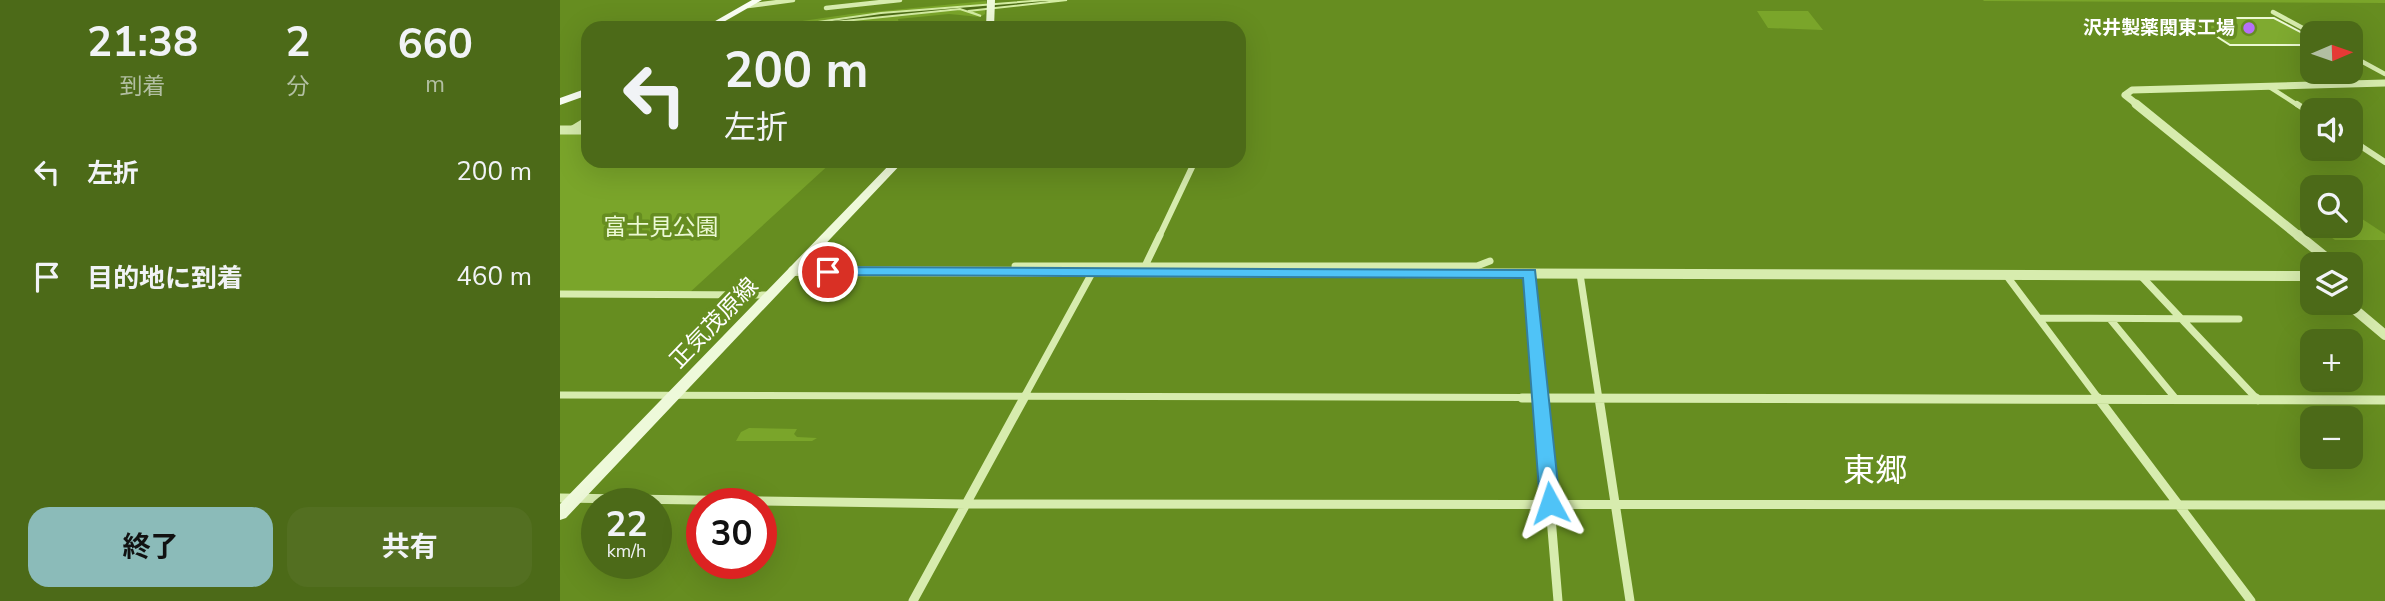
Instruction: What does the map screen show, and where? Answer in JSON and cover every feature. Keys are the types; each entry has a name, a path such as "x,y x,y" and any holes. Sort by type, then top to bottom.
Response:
{"main road":[{"path":"720,21 758,0"},
{"path":"990,21 991,0"},
{"path":"560,102 581,94"},
{"name":"正気茂原線","path":"560,514 892,168"}],"street":[{"path":"748,6 793,0"},
{"path":"826,8 856,2 898,0"},
{"path":"2273,12 2300,27"},
{"path":"2363,62 2385,74"},
{"path":"2319,252 2125,95 2132,90 2385,83"},
{"path":"2268,86 2300,106"},
{"path":"565,130 581,122"},
{"path":"2363,148 2385,162"},
{"path":"1145,266 1192,168"},
{"path":"1015,266 1478,266 1490,261"},
{"path":"793,271 2300,276"},
{"path":"913,601 1093,273"},
{"path":"1530,274 1558,601"},
{"path":"1580,274 1630,601"},
{"path":"2006,275 2250,601"},
{"path":"2141,275 2258,400"},
{"path":"560,295 770,295"},
{"path":"2361,315 2385,335"},
{"path":"2039,318 2239,319"},
{"path":"2110,319 2176,400"},
{"path":"560,395 2385,400"},
{"path":"560,498 966,504 2385,505"}],"green space":[{"path":"2385,0 2385,3 1984,1"},
{"path":"986,1 986,5 802,21"},
{"path":"985,8 985,14 980,17 949,14 898,21 840,21"},
{"path":"1757,11 1808,11 1823,30 1768,28"},
{"name":"富士見公園","path":"560,130 581,130 581,168 825,168 688,294 560,294"},
{"path":"2363,220 2385,234 2385,240 2332,238 2363,238"},
{"path":"749,428 797,429 794,434 797,437 817,438 812,441 736,441 741,432"}],"shaded area":[{"path":"1067,0 968,11 981,16 960,9 825,21 881,13"}],"building":[{"name":"沢井製薬関東工場","path":"2188,18 2274,18 2300,32 2300,45 2230,45"}],"place":[{"name":"沢井製薬関東工場","path":"2249,28"}],"district":[{"name":"東郷","path":"1875,470"}],"route":[{"path":"828,272 1530,274 1550,503"}]}
